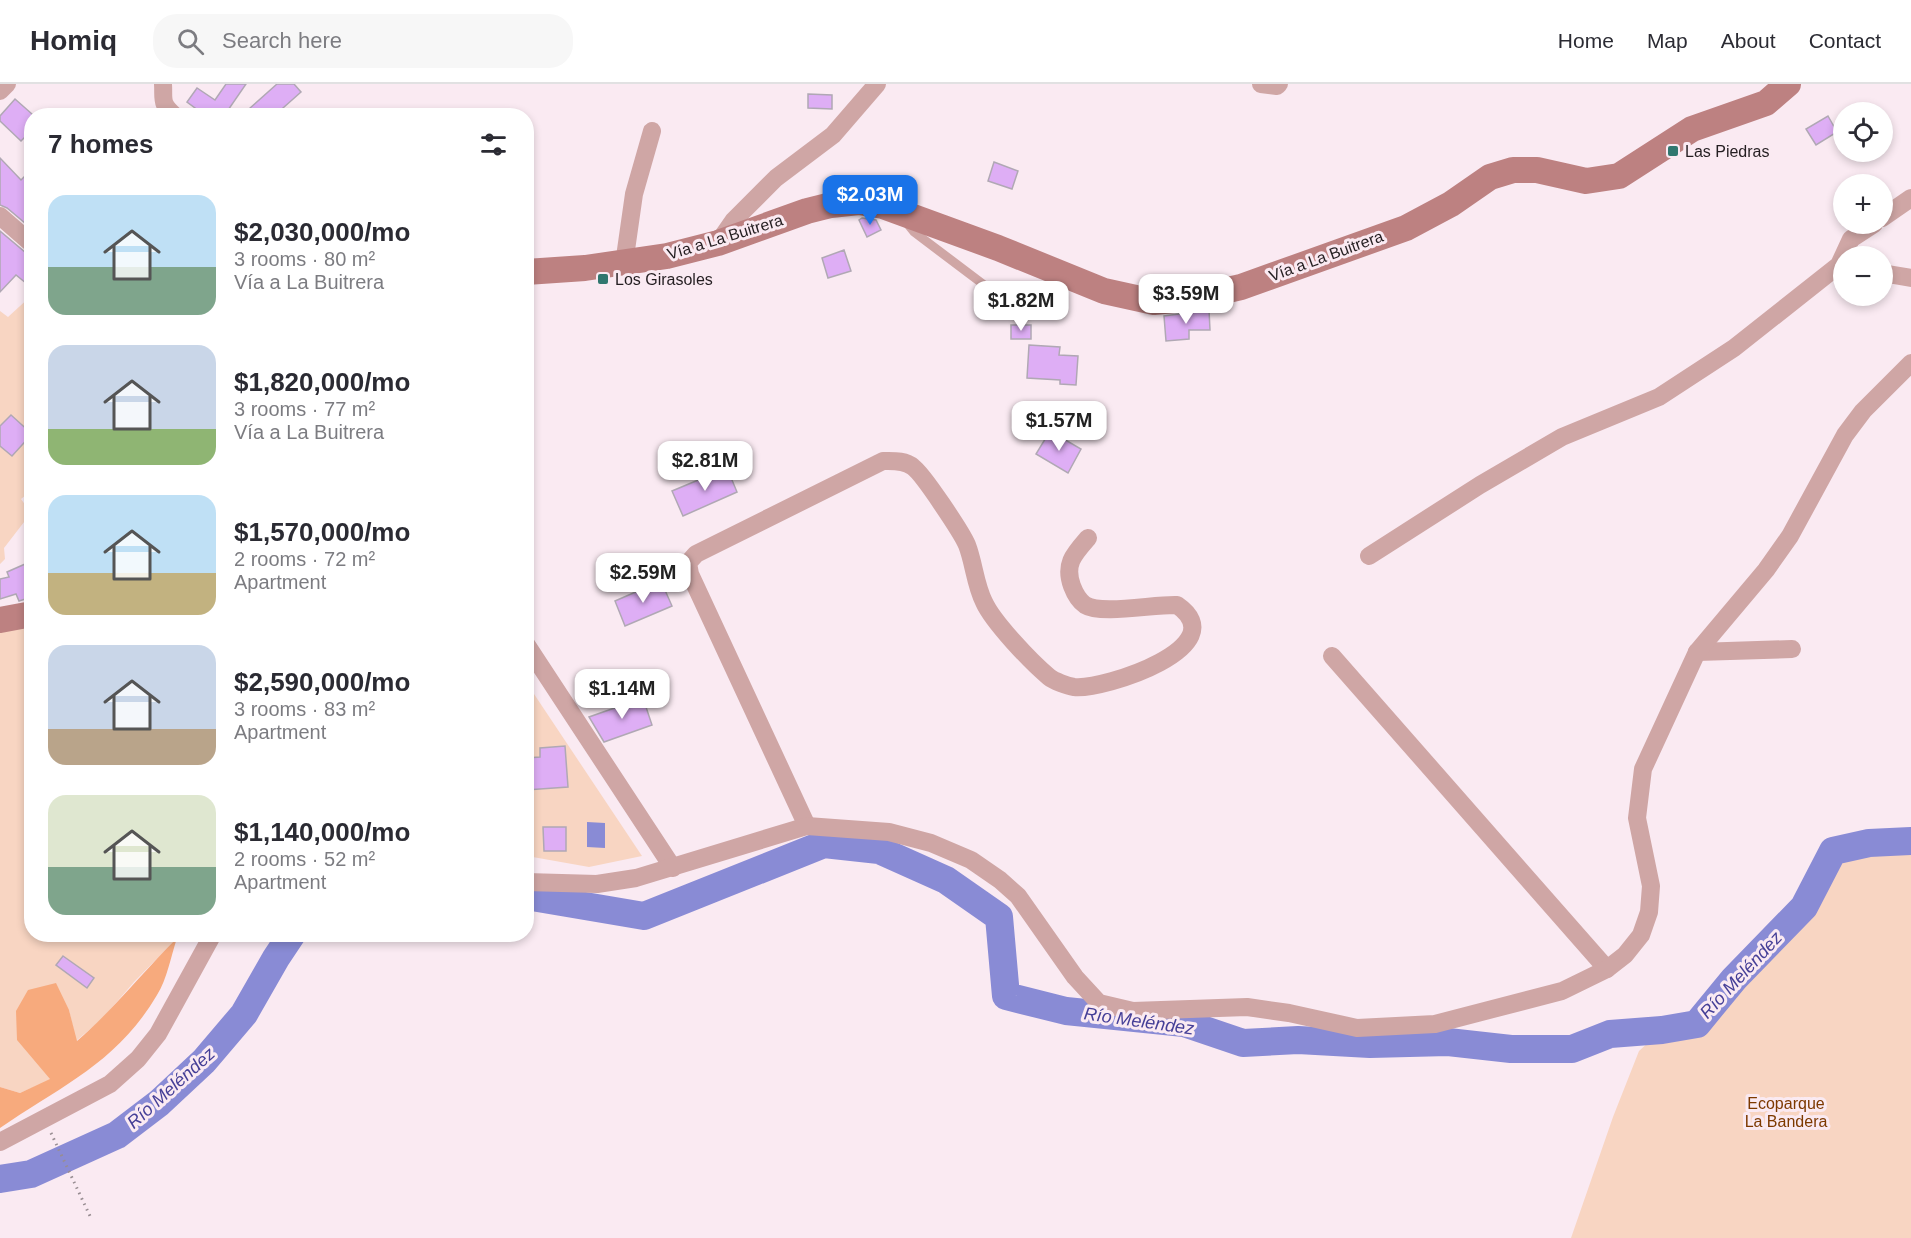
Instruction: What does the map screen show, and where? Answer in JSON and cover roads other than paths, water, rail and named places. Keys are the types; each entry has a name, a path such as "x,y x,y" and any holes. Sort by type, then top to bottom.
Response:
{"street":[{"path":"0,91 7,84"},
{"path":"163,84 161,96 166,108"},
{"path":"718,243 734,220 776,178 833,135 877,84"},
{"path":"1261,84 1277,86 1279,84"},
{"name":"Vía a La Buitrera","path":"534,271 624,264 667,256 718,243 831,205 859,202 883,206 998,248 1104,291 1155,302 1193,298 1241,287 1406,228 1452,204 1490,177 1513,170 1537,170 1586,181 1618,176 1692,129 1766,103 1788,84"},
{"path":"624,264 633,194 652,130"},
{"path":"1893,210 1911,198"},
{"path":"0,216 24,237"},
{"path":"1848,246 1851,239 1859,234"},
{"path":"1369,556 1480,485 1562,437 1659,397 1734,348 1833,272"},
{"path":"1893,275 1911,278"},
{"path":"534,882 597,884 636,878 807,826 889,832 932,843 971,860 1018,896 1075,977 1099,1003 1133,1011 1247,1007 1289,1013 1357,1028 1435,1024 1562,991 1607,969 1625,955 1641,934 1649,912 1651,886 1637,818 1643,769 1697,652 1766,570 1790,536 1845,435 1857,419 1911,363"},
{"path":"807,826 690,574 688,563 696,554 883,461 900,461 914,467 960,530 968,546 983,600 995,622 1050,678 1073,687 1100,685 1148,670 1181,650 1189,639 1191,625 1186,611 1177,605 1099,610 1086,606 1077,598 1068,576 1072,556 1088,538"},
{"path":"0,620 24,616"},
{"path":"1697,652 1792,649"},
{"path":"534,656 672,868"},
{"path":"1332,656 1607,969"},
{"path":"0,1142 110,1084 138,1059 158,1034 209,942"}],"lane":[{"path":"896,212 915,232 1012,306"}],"water":[{"path":"587,822 605,823 605,848 587,847"}],"waterway":[{"name":"Río Meléndez","path":"534,897 644,916 824,844 879,850 946,880 999,917 1006,996 1066,1011 1184,1023 1243,1043 1298,1040 1370,1044 1448,1042 1511,1049 1572,1049 1610,1034 1662,1030 1697,1024 1734,979 1804,907 1833,851 1869,843 1911,841"},
{"name":"Río Meléndez","path":"0,1179 31,1174 117,1135 159,1103 204,1061 244,1014 287,942"}],"place":[{"name":"Las Piedras","path":"1673,151"},
{"name":"Los Girasoles","path":"603,279"}],"park label":[{"name":"Ecoparque La Bandera","path":"1786,1112"}]}
